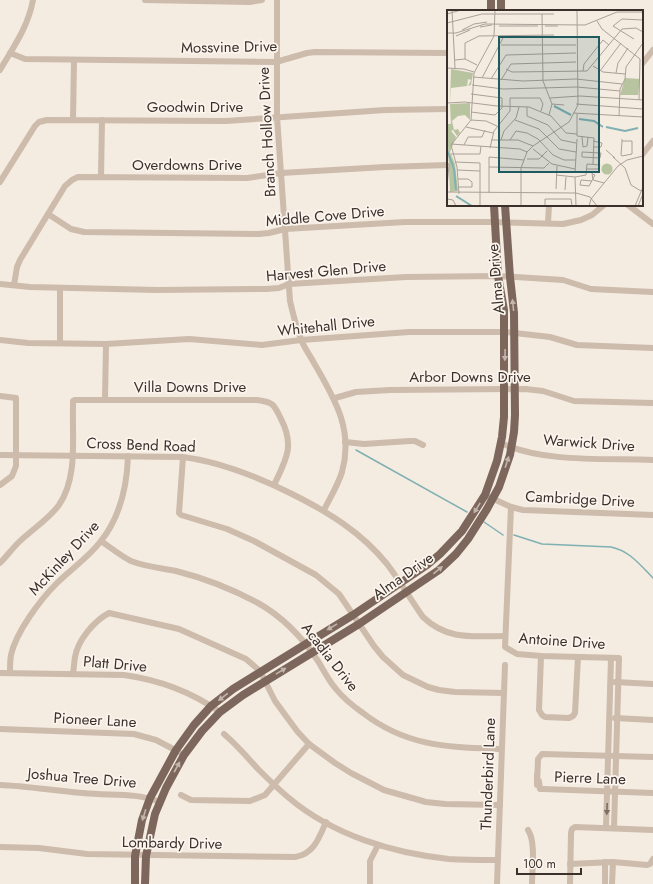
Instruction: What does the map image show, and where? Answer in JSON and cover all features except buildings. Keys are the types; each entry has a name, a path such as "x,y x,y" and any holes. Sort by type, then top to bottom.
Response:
{"main road":[{"name":"Alma Drive","path":"145,884 146,856 152,825 160,802 184,755 202,731 220,712 264,681 359,624 439,570 456,554 473,532 489,497 501,443 504,417 504,310 498,276 494,206"},
{"name":"Alma Drive","path":"135,884 135,856 142,820 150,798 176,750 194,725 211,706 260,671 353,615 427,564 462,531 501,481 512,448 515,389 514,313 505,206"}],"street":[{"path":"0,70 29,18 33,0"},
{"path":"145,0 250,2 262,0"},
{"name":"Branch Hollow Drive","path":"277,0 277,117 290,301 301,340 335,398 340,411 345,442 342,472 324,510"},
{"path":"643,63 653,50"},
{"name":"Mossvine Drive","path":"10,53 25,59 276,62 315,52 447,53"},
{"path":"73,120 74,60"},
{"name":"Goodwin Drive","path":"0,182 35,126 39,122 47,120 226,121 417,109 447,109"},
{"path":"101,177 102,120"},
{"path":"643,155 653,141"},
{"name":"Overdowns Drive","path":"14,285 16,267 20,260 65,186 78,177 247,178 281,173 447,165"},
{"path":"548,223 549,206"},
{"name":"Middle Cove Drive","path":"48,214 72,228 84,232 259,234 285,229 405,222 506,222 563,224 581,220 592,215 603,206"},
{"path":"629,206 653,224"},
{"name":"Harvest Glen Drive","path":"0,284 60,288 157,290 266,289 279,288 289,284 406,277 510,276 563,280 591,289 653,292"},
{"path":"60,288 60,343"},
{"name":"Whitehall Drive","path":"0,340 28,343 106,344 189,339 262,345 301,340 409,332 514,332 550,337 577,345 653,348"},
{"path":"106,344 106,399"},
{"name":"Arbor Downs Drive","path":"335,398 356,392 390,390 524,389 543,391 574,401 653,403"},
{"path":"0,396 16,398 15,472 0,485"},
{"name":"Villa Downs Drive","path":"72,456 73,401 106,399 256,400 268,402 275,406 286,428 289,441 287,459 274,485"},
{"path":"345,442 364,444 415,441 423,445"},
{"name":"Warwick Drive","path":"501,443 512,448 560,457 653,460"},
{"name":"Cross Bend Road","path":"0,455 183,457 198,459 231,468 274,485 324,510 358,534 387,564 423,617 430,624 447,633 464,636 505,636"},
{"path":"0,563 18,543 52,513 58,505 69,484 72,471 72,456"},
{"name":"McKinley Drive","path":"10,673 12,650 31,615 56,584 86,557 101,541 110,528 122,501 126,485 128,456"},
{"path":"183,457 181,515 227,529 254,541 316,575 340,594 374,646 383,657 403,675 439,690 455,692 504,692"},
{"name":"Cambridge Drive","path":"489,497 511,507 523,510 653,515"},
{"path":"505,636 511,507"},
{"name":"Acadia Drive","path":"101,541 132,561 158,569 196,576 222,586 258,603 290,626 312,653 336,689 346,700 374,722 389,730 405,737 436,745 501,749"},
{"path":"73,673 75,657 89,630 102,616 109,613 179,628 246,659 260,671 264,681 297,731 310,744 351,773 384,790 426,802 439,804 500,805"},
{"name":"Antoine Drive","path":"505,636 505,646 517,654 619,658 619,670"},
{"path":"541,656 540,713 545,717 569,718 575,713 578,657"},
{"path":"606,827 611,658"},
{"name":"Thunderbird Lane","path":"497,884 505,665"},
{"path":"611,670 619,670 614,828"},
{"name":"Platt Drive","path":"0,673 73,673 124,675 144,678 174,687 220,712"},
{"path":"611,682 653,684"},
{"path":"610,702 618,702"},
{"path":"610,718 653,720"},
{"name":"Pioneer Lane","path":"0,730 134,734 156,740 184,755"},
{"path":"224,734 274,785 302,808 346,832 378,845 421,856 450,859 497,860"},
{"path":"609,741 617,741"},
{"path":"181,795 184,798 191,800 250,801 264,795 310,744"},
{"name":"Pierre Lane","path":"609,754 544,753 540,755 538,759 537,774 540,789 653,793"},
{"path":"609,754 653,757"},
{"name":"Joshua Tree Drive","path":"0,785 38,787 85,794 131,795 150,798 160,802"},
{"name":"Lombardy Drive","path":"0,847 38,848 87,854 135,856 300,856 312,849 317,843 326,822"},
{"path":"570,884 572,829 577,827 606,827 653,830"},
{"path":"528,830 532,838 532,884"},
{"path":"370,884 370,861 378,845"},
{"path":"570,864 613,862 647,865 651,861"},
{"path":"605,862 605,881 612,881 613,862"}],"waterway":[{"path":"356,450 467,512"},
{"path":"484,522 503,535"},
{"path":"514,535 542,544 611,547 618,549 634,559 653,578"}]}
